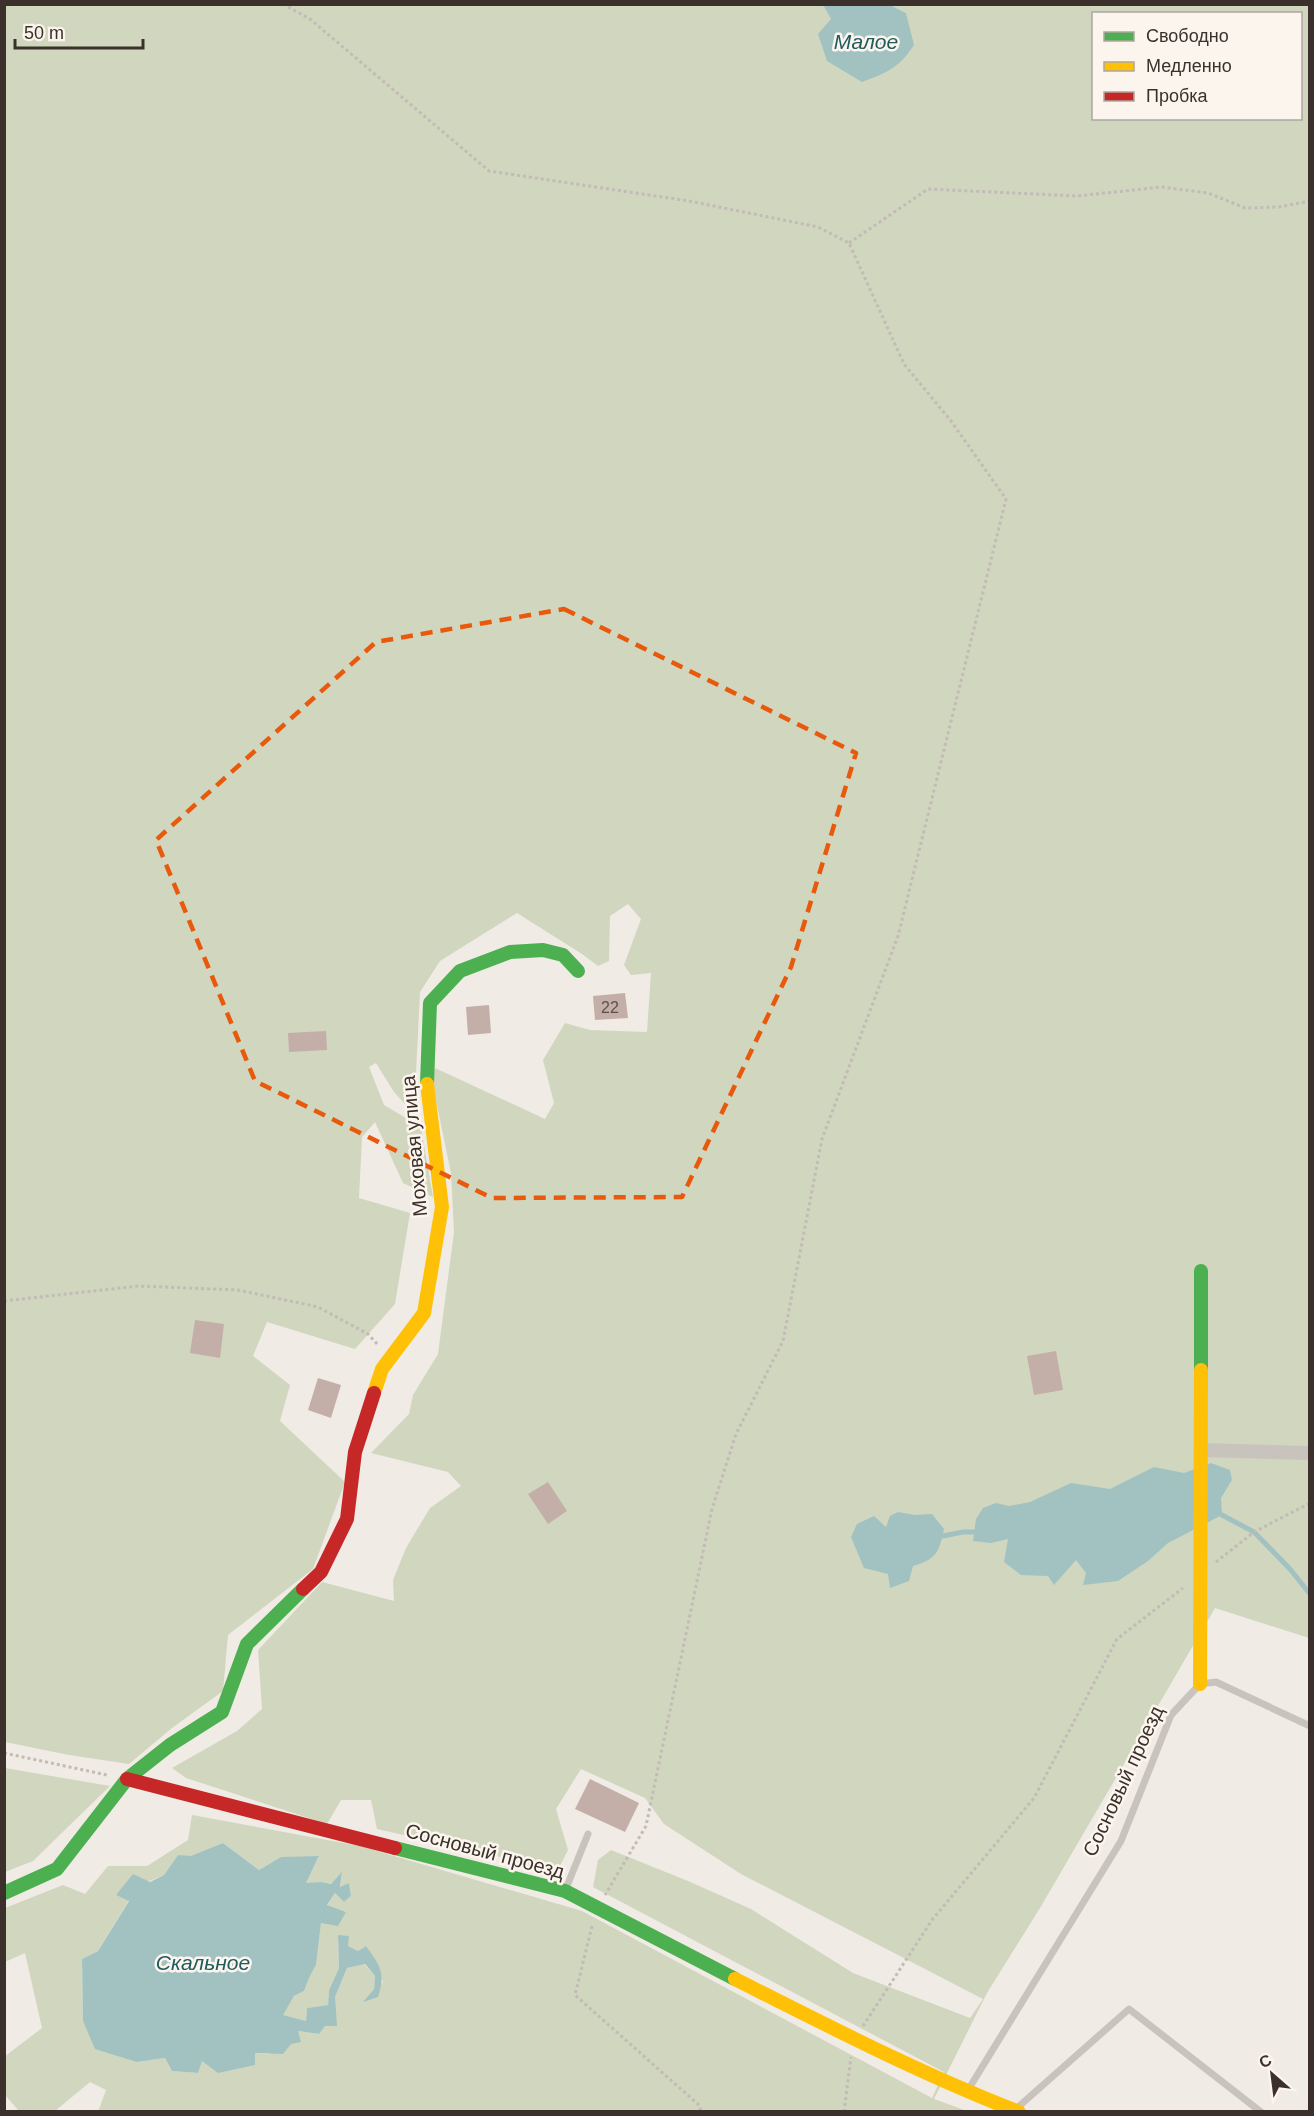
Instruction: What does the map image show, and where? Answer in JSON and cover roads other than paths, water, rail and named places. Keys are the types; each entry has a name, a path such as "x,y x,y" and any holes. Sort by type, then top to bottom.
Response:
{"street":[{"name":"Моховая улица","path":"127,1779 170,1744 222,1712 247,1644 321,1572 347,1519 355,1452 382,1369 424,1312 442,1207 426,1078 430,1003 460,971 510,952 543,950 553,952 563,955 578,971"},
{"path":"1200,1684 1201,1271"},
{"path":"1201,1450 1310,1453"},
{"path":"4,1893 57,1869 127,1779"},
{"name":"Сосновый проезд","path":"127,1779 565,1891 854,2040 967,2092 1017,2111"}],"lane":[{"path":"1200,1684 1216,1682 1310,1726"},
{"name":"Сосновый проезд","path":"967,2092 1121,1841 1171,1715 1200,1684"},
{"path":"565,1891 588,1834"},
{"path":"1017,2111 1129,2009 1261,2112"}],"water":[{"name":"Малое","path":"823,5 890,5 906,13 914,45 891,69 862,82 827,61 818,34 831,19"},
{"path":"1211,1463 1230,1470 1232,1480 1221,1498 1222,1515 1168,1543 1148,1561 1118,1581 1083,1585 1086,1573 1076,1560 1054,1585 1048,1576 1021,1575 1004,1562 1008,1539 991,1543 973,1541 976,1519 983,1508 996,1503 1009,1506 1030,1502 1071,1483 1110,1489 1154,1467 1184,1473"},
{"path":"898,1512 915,1515 932,1514 944,1529 938,1549 932,1558 913,1566 909,1581 890,1588 888,1574 864,1568 851,1537 857,1524 874,1516 886,1527 890,1516"},
{"name":"Скальное","path":"223,1843 259,1870 281,1857 319,1856 306,1883 331,1884 342,1872 340,1887 349,1883 351,1896 344,1902 335,1893 327,1905 346,1912 338,1926 321,1923 316,1965 304,1991 294,1996 283,2015 306,2021 307,2008 328,2005 329,1990 339,1968 338,1935 349,1936 348,1946 358,1951 366,1946 375,1959 381,1975 378,1997 363,2002 374,1989 375,1976 365,1964 347,1968 335,1997 337,2026 325,2026 319,2034 298,2031 301,2042 291,2044 283,2054 255,2053 255,2065 218,2073 202,2061 198,2073 172,2071 165,2058 137,2062 95,2049 83,2021 82,1959 98,1951 129,1901 116,1895 133,1874 150,1882 164,1875 178,1855 191,1856"}],"waterway":[{"path":"1222,1515 1254,1532 1290,1569 1310,1594"},
{"path":"943,1536 974,1532"}]}
